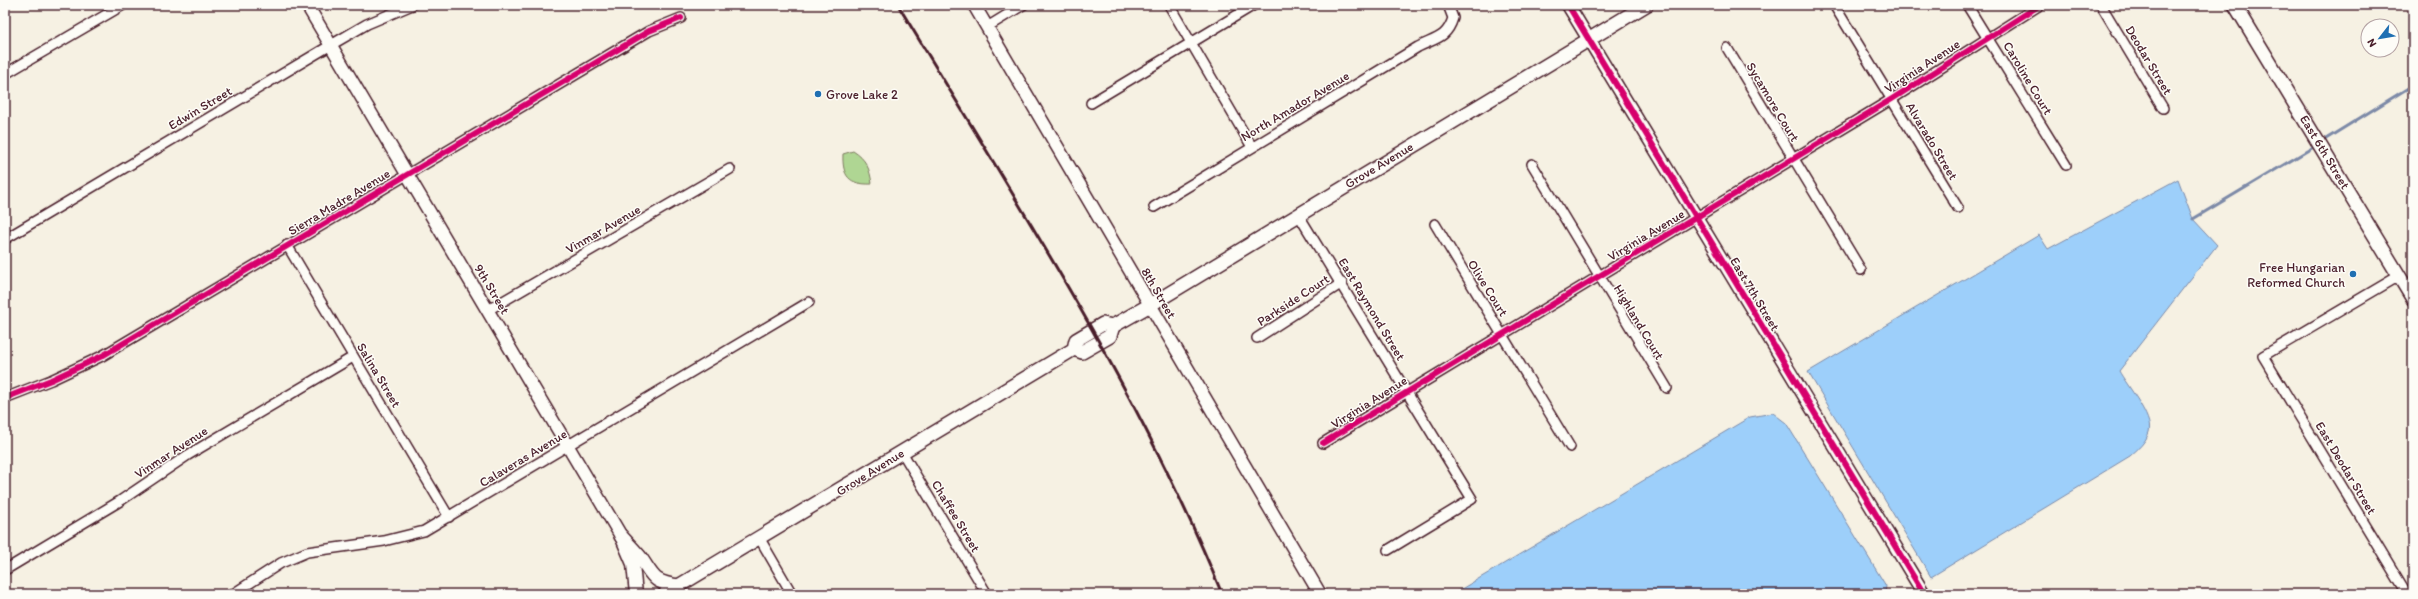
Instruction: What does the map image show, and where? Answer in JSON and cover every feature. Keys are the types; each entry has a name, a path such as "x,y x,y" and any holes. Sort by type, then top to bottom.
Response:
{"main road":[{"name":"Grove Avenue","path":"664,594 760,539 1074,349 1082,352 1110,336 1113,326 1646,5"},
{"name":"East 6th Street","path":"2235,5 2413,299"},
{"path":"621,536 640,558 654,580 678,586"}],"street":[{"path":"5,74 122,5"},
{"name":"9th Street","path":"307,5 621,536 633,564 636,594"},
{"name":"Edwin Street","path":"5,239 367,24 412,5"},
{"name":"8th Street","path":"974,5 1320,594"},
{"path":"987,27 1023,5"},
{"path":"1169,5 1252,146"},
{"path":"1091,103 1254,5"},
{"name":"North Amador Avenue","path":"1154,207 1252,146 1450,30 1454,18 1448,5"},
{"name":"East 7th Street","path":"1568,5 1924,594"},
{"name":"Alvarado Street","path":"1834,5 1958,208"},
{"name":"Caroline Court","path":"1968,5 2066,165"},
{"name":"Virginia Avenue","path":"1323,443 1892,99 2040,5"},
{"name":"Deodar Street","path":"2101,5 2162,108"},
{"name":"Sierra Madre Avenue","path":"5,398 51,380 102,356 648,31 681,18"},
{"name":"Sycamore Court","path":"1727,48 1862,270"},
{"name":"Highland Court","path":"1532,164 1667,388"},
{"name":"Vinmar Avenue","path":"488,310 730,170"},
{"name":"East Raymond Street","path":"1298,214 1342,283 1472,499 1388,550"},
{"name":"Olive Court","path":"1435,224 1503,334 1570,447"},
{"name":"Salina Street","path":"287,245 449,517"},
{"name":"East Deodar Street","path":"2399,276 2263,356 2406,594"},
{"name":"Parkside Court","path":"1258,338 1342,283"},
{"name":"Calaveras Avenue","path":"233,594 281,563 307,552 384,541 424,530 449,517 809,302"},
{"name":"Vinmar Avenue","path":"5,570 120,501 188,455 353,357"},
{"name":"Chaffee Street","path":"902,452 987,594"},
{"path":"760,539 792,594"}],"green space":[{"path":"853,151 861,157 867,165 872,184 858,183 848,178 844,168 843,154"}],"water":[{"path":"2178,179 2193,219 2217,245 2119,371 2144,410 2149,426 2149,432 2146,439 2130,456 1931,577 1808,372 2039,235 2048,249"},
{"path":"1773,413 1786,423 1886,586 1885,594 1453,594 1750,417"}],"waterway":[{"path":"2321,142 2413,85"},
{"path":"2193,219 2317,145"}],"railway":[{"path":"898,5 1029,221 1113,367 1152,441 1222,594"}],"cycle path":[{"path":"1568,5 1924,594"},
{"path":"1323,443 1892,99 2040,5"},
{"path":"5,398 51,380 102,356 649,31 681,18"}],"place":[{"name":"Grove Lake 2","path":"818,94"},
{"name":"Free Hungarian Reformed Church","path":"2353,274"}]}
